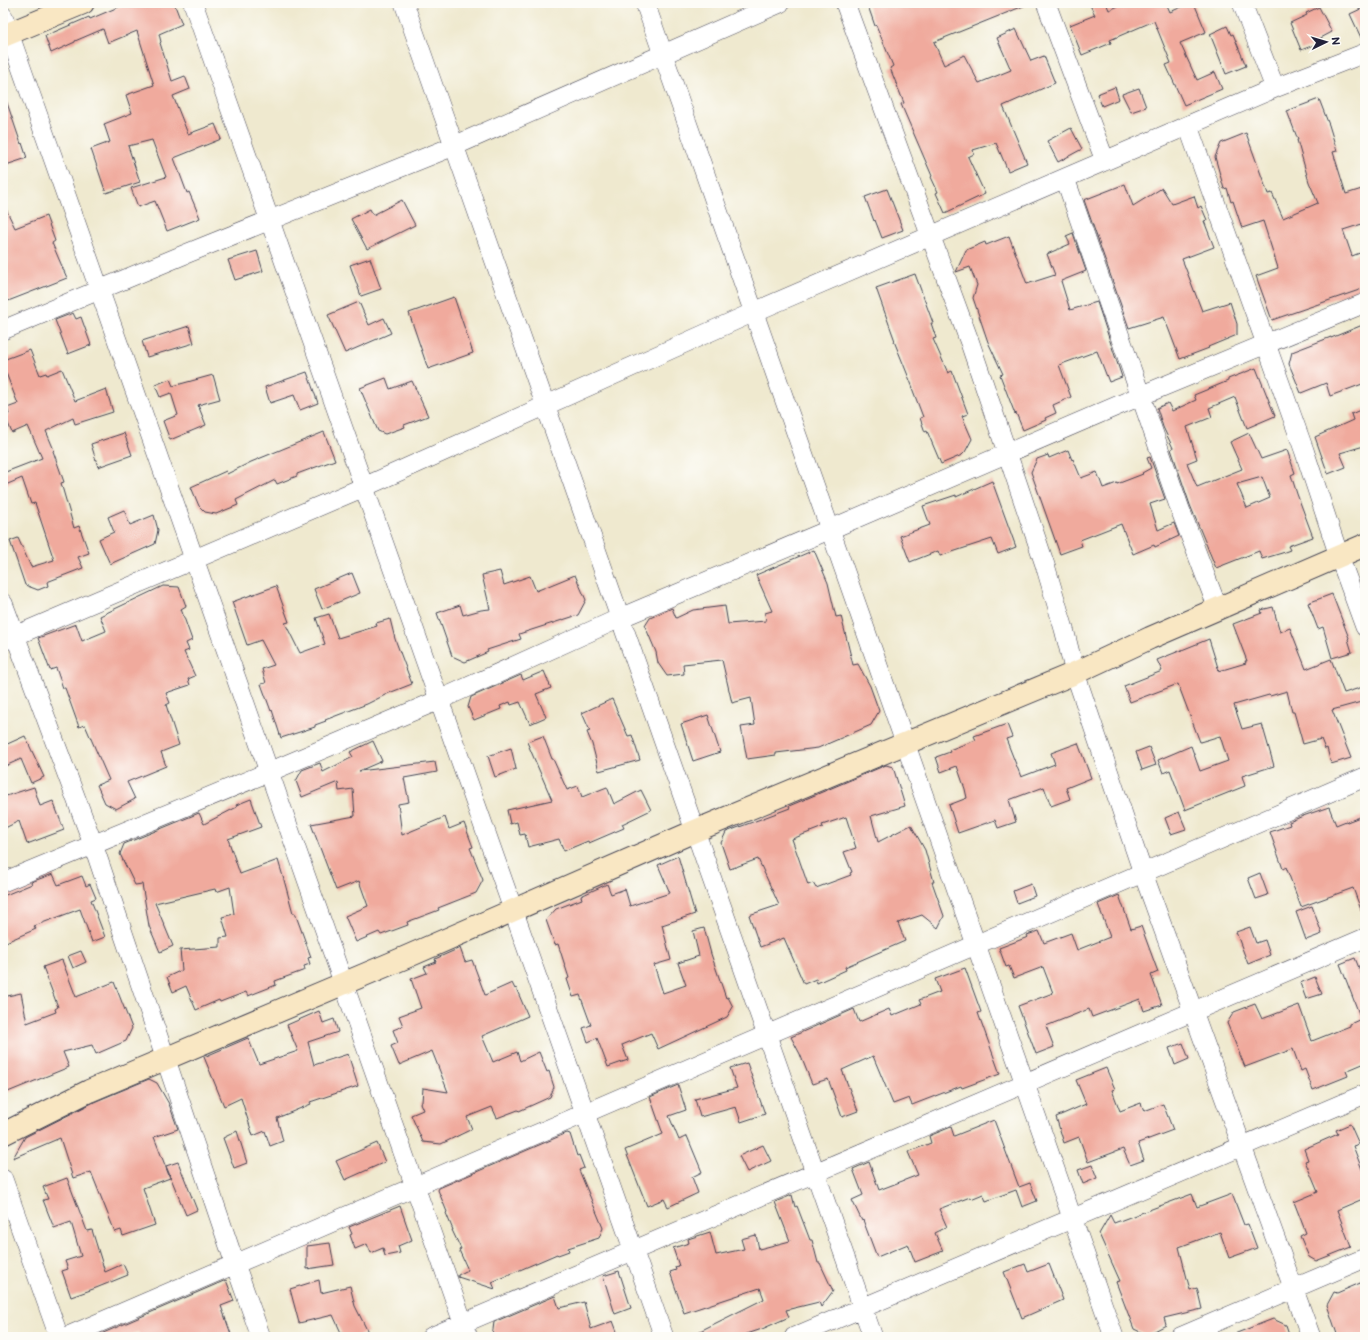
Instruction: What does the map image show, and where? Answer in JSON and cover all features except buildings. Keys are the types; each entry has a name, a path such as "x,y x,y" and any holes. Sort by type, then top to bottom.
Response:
{"street":[{"path":"83,3 5,29 99,290 466,1330"},
{"path":"193,3 664,1337"},
{"path":"404,3 873,1337"},
{"path":"646,3 1114,1337"},
{"path":"3,330 454,146 780,3"},
{"path":"845,3 970,343 1045,565 1075,673 1143,873 1311,1337"},
{"path":"1046,3 1105,161"},
{"path":"1242,3 1275,88"},
{"path":"9,639 194,559 283,523 754,312 1275,88 1365,53"},
{"path":"1188,126 1304,450 1339,556 1365,627"},
{"path":"1065,178 1180,509 1218,609"},
{"path":"3,882 439,700 620,618 1007,452 1365,303"},
{"path":"3,1134 89,1091 513,911 695,831 1075,673 1150,638 1365,545"},
{"path":"3,603 9,639 93,844 261,1337"},
{"path":"66,1337 1365,777"},
{"path":"431,1337 466,1330 634,1251 1365,938"},
{"path":"794,1337 1365,1094"},
{"path":"3,1179 59,1337"},
{"path":"1180,1337 1365,1258"}]}
